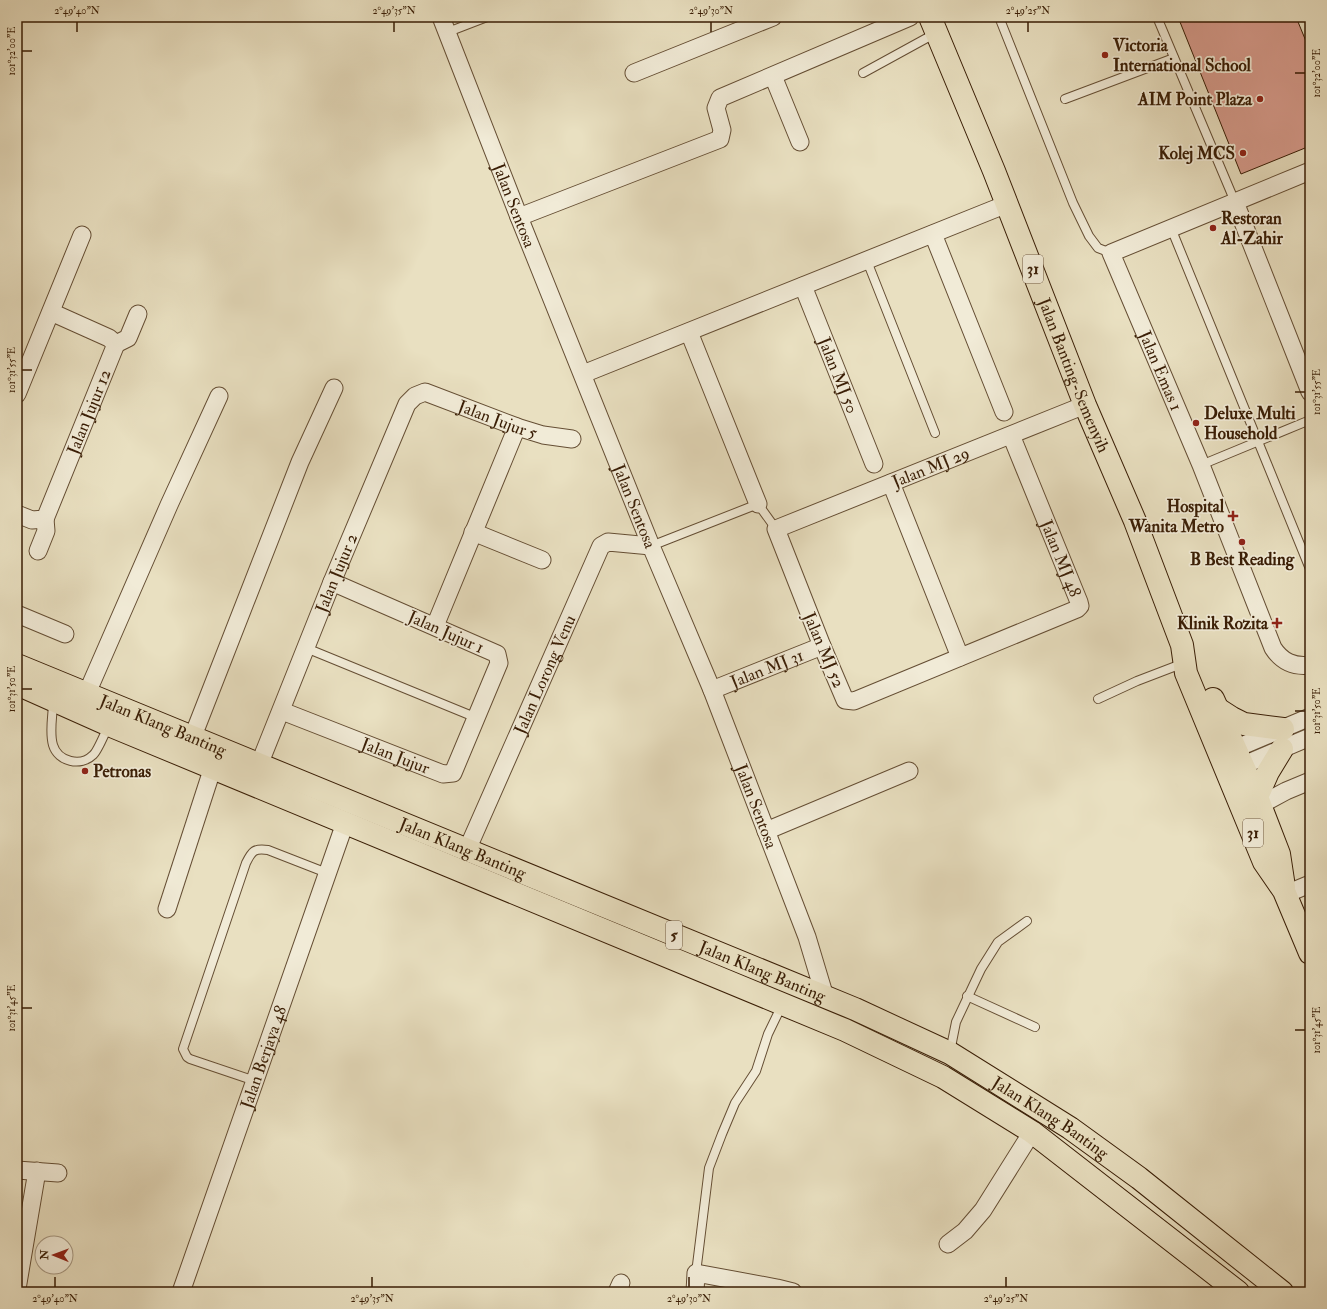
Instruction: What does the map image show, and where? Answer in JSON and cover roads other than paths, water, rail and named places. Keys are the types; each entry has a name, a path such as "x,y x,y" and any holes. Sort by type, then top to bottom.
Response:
{"main road":[{"name":"Jalan Banting-Semenyih","path":"933,25 1007,204 1085,405 1135,521 1183,653 1186,673 1232,760 1259,801 1279,854 1285,893"},
{"name":"Jalan Banting-Semenyih","path":"1183,653 1200,667 1218,709 1232,760 1264,862 1285,893 1310,953"},
{"name":"Jalan Klang Banting","path":"17,664 825,997 950,1053 1083,1137 1145,1182 1282,1292"},
{"name":"Jalan Klang Banting","path":"17,684 109,724 209,778 345,823 845,1030 943,1077 1032,1132 1232,1290"},
{"path":"1218,709 1244,724 1282,739 1268,772 1259,801"}],"street":[{"path":"634,73 773,17"},
{"path":"519,217 720,139 722,130 716,108 720,98 910,17"},
{"name":"Jalan Sentosa","path":"444,25 651,546 712,690 807,937 825,997"},
{"path":"773,76 800,142"},
{"path":"1111,253 1310,171"},
{"path":"1235,202 1310,392"},
{"path":"583,374 1007,204"},
{"path":"933,234 1004,412"},
{"path":"17,394 82,235"},
{"name":"Jalan Emas 1","path":"1111,253 1201,465 1273,648 1278,655 1291,664 1300,666 1310,664"},
{"name":"Jalan MJ 50","path":"803,286 874,464"},
{"path":"51,312 109,338 116,344 128,338 138,314"},
{"path":"689,332 758,504"},
{"name":"Jalan Jujur 12","path":"38,551 46,531 45,519 116,344"},
{"path":"193,736 300,462 334,388"},
{"name":"Jalan Jujur 5","path":"425,392 517,427 543,435 572,439"},
{"name":"Jalan Jujur 2","path":"260,765 332,582 407,404 415,396 425,392"},
{"path":"87,693 219,396"},
{"name":"Jalan MJ 29","path":"776,529 1085,405"},
{"path":"434,626 517,427"},
{"name":"Jalan MJ 48","path":"960,657 1078,609 1080,606 1011,435"},
{"path":"891,483 960,657"},
{"path":"17,514 32,520 45,519"},
{"name":"Jalan MJ 52","path":"776,529 845,700 854,701 960,657"},
{"path":"473,532 542,560"},
{"name":"Jalan Lorong Venu","path":"467,850 601,546 608,542 651,546"},
{"name":"Jalan Jujur 1","path":"332,582 497,654 499,663 477,718"},
{"path":"17,614 65,634"},
{"name":"Jalan MJ 31","path":"712,690 822,646"},
{"name":"Jalan Jujur","path":"282,711 443,774 453,774 477,718"},
{"path":"1232,760 1282,739 1310,717"},
{"path":"1282,739 1310,737"},
{"path":"766,831 909,771"},
{"path":"166,909 209,778"},
{"path":"1259,801 1310,781"},
{"name":"Jalan Berjaya 48","path":"181,1292 345,823"},
{"path":"1285,893 1310,884"},
{"path":"948,1244 964,1231 983,1210 1032,1132"},
{"path":"17,1170 58,1173"},
{"path":"17,1289 37,1171"},
{"path":"695,1292 696,1274 793,1292"}],"lane":[{"path":"444,25 487,17"},
{"path":"999,17 1073,203 1088,236 1098,248 1111,253"},
{"path":"1157,17 1235,202"},
{"path":"863,73 933,25"},
{"path":"1065,99 1174,58"},
{"path":"1171,228 1310,569"},
{"path":"867,261 935,433"},
{"path":"1201,465 1310,420"},
{"path":"651,546 758,504 776,529"},
{"path":"306,648 477,718"},
{"path":"1098,699 1137,681 1183,653"},
{"path":"53,700 53,744 56,751 62,758 73,762 83,761 93,755 109,724"},
{"path":"255,1081 190,1059 187,1057 184,1049 246,863 255,850 261,849 268,850 328,873"},
{"path":"950,1053 956,1022 981,969 998,942 1027,921"},
{"path":"967,996 1034,1028"},
{"path":"696,1274 709,1168 735,1103 756,1071 768,1034 783,1004"}],"place":[{"name":"Victoria International School","path":"1105,55"},
{"name":"AIM Point Plaza","path":"1260,99"},
{"name":"Kolej MCS","path":"1243,153"},
{"name":"Restoran Al-Zahir","path":"1213,228"},
{"name":"Deluxe Multi Household","path":"1196,423"},
{"name":"Hospital Wanita Metro","path":"1233,516"},
{"name":"B Best Reading","path":"1242,542"},
{"name":"Klinik Rozita","path":"1277,623"},
{"name":"Petronas","path":"85,771"}]}
